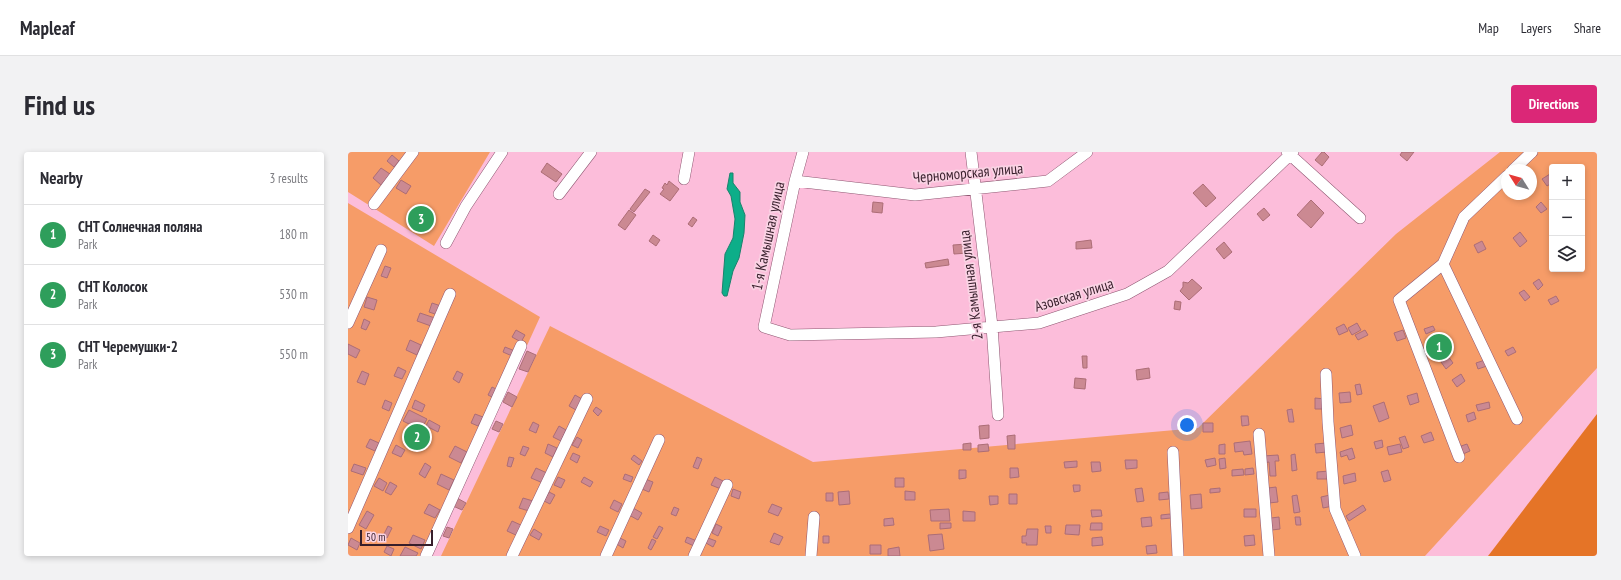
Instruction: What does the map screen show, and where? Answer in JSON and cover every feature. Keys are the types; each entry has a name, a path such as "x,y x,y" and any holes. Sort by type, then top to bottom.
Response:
{"street":[{"path":"374,204 413,152"},
{"path":"446,244 466,206 502,152"},
{"path":"560,194 591,152"},
{"path":"684,179 689,152"},
{"name":"1-я Камышная улица","path":"764,327 795,180 804,152"},
{"name":"2-я Камышная улица","path":"971,152 992,326 998,415"},
{"name":"Черноморская улица","path":"795,180 915,195 1048,181 1087,152"},
{"path":"1519,164 1532,152"},
{"path":"1290,153 1360,218"},
{"name":"Азовская улица","path":"764,327 790,335 936,332 1038,323 1127,294 1168,271 1290,153"},
{"path":"1459,458 1399,300 1443,264 1464,217 1501,182"},
{"path":"348,323 381,250"},
{"path":"1443,264 1517,419"},
{"path":"348,528 450,294"},
{"path":"426,556 522,346"},
{"path":"1326,374 1335,509 1356,556"},
{"path":"512,556 587,400"},
{"path":"1259,434 1269,556"},
{"path":"606,556 659,440"},
{"path":"1174,452 1178,556"},
{"path":"694,556 727,485"},
{"path":"811,556 814,517"}],"shaded area":[{"path":"348,152 490,152 434,246 348,192"},
{"path":"1500,152 1597,152 1597,368 1425,556 441,556 550,326 813,462 1198,428 1396,234"},
{"path":"730,173 733,173 733,183 740,192 740,202 745,215 744,233 739,258 733,271 727,296 724,296 722,293 725,254 733,238 735,219 731,196 727,189"},
{"path":"348,203 540,317 431,556 348,556"},
{"path":"1597,414 1597,556 1488,556"}],"building":[{"path":"1322,152 1329,157 1322,166 1315,160"},
{"path":"1402,152 1414,152 1407,161 1400,155"},
{"path":"392,155 399,161 394,167 387,161"},
{"path":"547,163 562,174 556,182 541,172"},
{"path":"381,168 390,174 381,185 373,178"},
{"path":"1549,175 1549,185 1547,186 1542,179"},
{"path":"401,180 411,186 406,194 396,188"},
{"path":"669,181 679,189 670,201 660,194 664,189 662,188 665,183 667,185"},
{"path":"1203,184 1216,198 1206,207 1193,193"},
{"path":"645,189 650,192 634,212 630,209"},
{"path":"1311,200 1324,213 1311,228 1297,215"},
{"path":"873,202 883,203 882,213 872,212"},
{"path":"1541,202 1547,209 1541,213 1536,207"},
{"path":"1264,208 1270,215 1263,221 1257,214"},
{"path":"629,210 636,215 625,230 618,225"},
{"path":"693,217 697,220 692,227 688,224"},
{"path":"1520,232 1527,241 1520,247 1513,238"},
{"path":"653,235 660,240 656,246 649,241"},
{"path":"1091,240 1092,248 1076,249 1076,242"},
{"path":"1482,241 1486,249 1478,253 1474,245"},
{"path":"1224,242 1232,252 1224,259 1216,249"},
{"path":"967,244 968,253 954,254 953,245"},
{"path":"948,259 949,265 926,268 925,263"},
{"path":"385,266 391,268 387,278 381,276"},
{"path":"1192,279 1202,288 1189,300 1180,291 1183,287 1183,282 1188,283"},
{"path":"1539,279 1543,285 1538,290 1533,283"},
{"path":"1524,290 1530,297 1525,301 1519,293"},
{"path":"1556,296 1559,301 1551,305 1548,300"},
{"path":"367,297 377,300 374,310 364,307"},
{"path":"1175,301 1181,302 1180,310 1174,309"},
{"path":"432,303 441,306 438,315 429,312"},
{"path":"420,313 435,318 431,326 417,321"},
{"path":"364,319 370,322 366,330 361,328"},
{"path":"1357,323 1361,330 1352,335 1348,328"},
{"path":"1344,324 1348,331 1339,335 1336,328"},
{"path":"1433,326 1435,330 1426,334 1424,329"},
{"path":"516,330 525,335 521,342 512,337"},
{"path":"1365,330 1368,335 1358,340 1355,335"},
{"path":"1403,330 1406,338 1397,341 1394,333"},
{"path":"410,340 421,345 417,355 406,350"},
{"path":"348,344 360,350 356,358 348,354"},
{"path":"505,347 515,351 512,356 503,352"},
{"path":"1513,347 1516,352 1508,356 1505,351"},
{"path":"527,351 536,355 528,372 519,369"},
{"path":"1082,356 1087,356 1087,368 1083,368"},
{"path":"1448,356 1453,363 1446,369 1441,362"},
{"path":"1485,360 1487,366 1478,369 1476,363"},
{"path":"398,367 406,371 402,379 394,376"},
{"path":"1149,368 1150,378 1137,380 1136,370"},
{"path":"362,371 369,374 365,385 357,382"},
{"path":"457,371 463,374 459,383 453,379"},
{"path":"1461,374 1465,381 1457,387 1452,380"},
{"path":"1075,378 1086,379 1085,389 1074,388"},
{"path":"1360,384 1362,394 1357,395 1355,385"},
{"path":"492,387 496,389 492,397 488,395"},
{"path":"508,392 517,397 512,407 503,402"},
{"path":"1350,392 1351,402 1340,403 1339,393"},
{"path":"1417,393 1419,402 1410,405 1407,396"},
{"path":"575,395 582,399 576,410 569,406"},
{"path":"1315,398 1325,399 1325,409 1315,409"},
{"path":"385,400 392,403 389,411 382,408"},
{"path":"415,400 425,405 422,412 412,408"},
{"path":"1384,402 1389,418 1379,422 1373,406"},
{"path":"1489,402 1490,408 1478,411 1476,405"},
{"path":"596,407 602,411 598,416 593,411"},
{"path":"1292,409 1294,422 1289,422 1287,410"},
{"path":"409,410 427,419 421,430 403,421"},
{"path":"1474,412 1476,419 1468,422 1466,415"},
{"path":"475,414 483,417 478,426 471,423"},
{"path":"1241,416 1248,416 1249,425 1242,426"},
{"path":"429,420 440,426 438,432 426,426"},
{"path":"496,421 503,424 499,432 492,429"},
{"path":"533,422 539,425 536,433 529,430"},
{"path":"1203,423 1213,423 1213,432 1203,432"},
{"path":"989,425 989,438 980,439 979,426"},
{"path":"1351,425 1353,435 1342,438 1340,428"},
{"path":"559,426 566,430 561,441 553,437"},
{"path":"1431,432 1434,440 1424,443 1421,436"},
{"path":"1015,435 1015,449 1008,449 1007,436"},
{"path":"1405,436 1409,447 1403,449 1399,438"},
{"path":"577,437 582,440 578,448 572,445"},
{"path":"370,439 379,443 375,451 366,447"},
{"path":"1382,440 1383,447 1376,449 1374,442"},
{"path":"1250,441 1252,454 1244,455 1243,451 1235,452 1234,443"},
{"path":"971,443 971,450 963,450 963,444"},
{"path":"1326,443 1327,452 1316,453 1315,444"},
{"path":"548,444 557,448 553,457 545,453"},
{"path":"988,444 989,451 978,452 978,445"},
{"path":"1225,444 1225,454 1219,454 1219,445"},
{"path":"1400,444 1402,452 1389,455 1387,447"},
{"path":"1467,444 1470,451 1463,454 1461,446"},
{"path":"396,445 405,450 401,457 392,453"},
{"path":"455,446 467,452 461,463 449,457"},
{"path":"523,446 529,448 525,456 520,454"},
{"path":"1352,448 1355,458 1349,460 1347,455 1341,457 1340,452"},
{"path":"573,453 580,456 577,463 570,459"},
{"path":"1295,454 1297,470 1292,471 1291,455"},
{"path":"634,455 642,461 639,465 631,459"},
{"path":"1278,455 1279,461 1275,461 1276,476 1270,476 1269,462 1263,463 1263,456"},
{"path":"509,457 514,458 511,467 507,466"},
{"path":"697,457 702,459 698,469 693,467"},
{"path":"1215,458 1216,465 1207,467 1205,460"},
{"path":"1225,458 1226,468 1220,469 1219,459"},
{"path":"1125,460 1137,460 1137,468 1126,469"},
{"path":"1077,461 1077,467 1065,468 1064,462"},
{"path":"1091,462 1100,462 1101,471 1092,472"},
{"path":"425,463 431,467 425,478 419,474"},
{"path":"354,464 366,468 363,475 351,471"},
{"path":"536,468 547,473 543,483 531,478"},
{"path":"1010,468 1018,468 1019,477 1010,478"},
{"path":"1253,468 1254,474 1245,475 1245,469"},
{"path":"1243,469 1244,475 1232,476 1232,470"},
{"path":"959,470 966,470 966,478 959,479"},
{"path":"1388,470 1391,480 1384,482 1381,472"},
{"path":"1329,471 1330,479 1317,479 1317,472"},
{"path":"1355,473 1356,481 1344,484 1343,476"},
{"path":"441,474 454,480 449,490 437,484"},
{"path":"625,474 633,477 631,482 623,479"},
{"path":"558,477 565,480 561,488 554,485"},
{"path":"584,477 593,482 590,487 581,482"},
{"path":"715,477 725,482 721,489 711,485"},
{"path":"379,478 387,483 383,491 374,486"},
{"path":"895,478 904,478 904,487 895,487"},
{"path":"645,479 653,482 649,492 642,489"},
{"path":"390,482 397,486 391,495 385,492"},
{"path":"1073,485 1080,485 1080,491 1074,492"},
{"path":"1276,487 1278,502 1269,503 1268,488"},
{"path":"1142,488 1144,501 1137,502 1135,489"},
{"path":"1220,488 1220,492 1210,493 1210,489"},
{"path":"733,489 741,492 739,499 731,496"},
{"path":"849,491 850,504 839,505 838,492"},
{"path":"905,491 915,492 915,500 905,500"},
{"path":"549,492 555,495 550,504 544,501"},
{"path":"1168,492 1169,499 1159,500 1159,493"},
{"path":"826,493 833,493 833,501 826,501"},
{"path":"1009,494 1017,494 1017,504 1009,504"},
{"path":"1201,494 1202,508 1191,509 1190,495"},
{"path":"1297,495 1300,512 1294,513 1292,496"},
{"path":"1330,495 1333,506 1323,508 1321,497"},
{"path":"989,496 998,496 998,504 990,505"},
{"path":"457,498 466,503 462,510 453,506"},
{"path":"523,498 533,501 529,511 519,508"},
{"path":"614,500 622,504 618,512 610,508"},
{"path":"429,504 440,510 435,518 424,513"},
{"path":"772,504 782,508 778,516 768,512"},
{"path":"1363,505 1366,510 1349,521 1346,516"},
{"path":"674,507 679,509 676,516 671,514"},
{"path":"633,508 642,513 638,520 629,515"},
{"path":"949,509 950,521 931,521 930,510"},
{"path":"1244,509 1256,509 1256,517 1244,517"},
{"path":"1091,510 1101,510 1102,516 1092,517"},
{"path":"367,511 374,515 366,529 359,525"},
{"path":"963,511 975,512 975,521 963,521"},
{"path":"1170,514 1171,518 1161,519 1161,515"},
{"path":"1151,517 1152,526 1142,527 1141,518"},
{"path":"1279,517 1280,529 1272,530 1271,518"},
{"path":"1295,517 1300,517 1301,525 1296,525"},
{"path":"893,518 894,525 884,526 884,519"},
{"path":"512,521 523,526 518,536 507,531"},
{"path":"940,523 951,523 951,528 940,529"},
{"path":"1091,523 1102,523 1102,530 1090,530"},
{"path":"716,524 722,527 718,536 712,533"},
{"path":"1066,525 1080,525 1079,535 1065,534"},
{"path":"388,526 392,528 387,538 383,536"},
{"path":"600,526 609,530 606,536 597,532"},
{"path":"659,526 663,528 657,539 653,537"},
{"path":"1045,526 1051,526 1051,533 1046,533"},
{"path":"447,527 453,529 449,538 443,536"},
{"path":"534,529 542,534 539,540 530,535"},
{"path":"1027,529 1038,529 1037,545 1026,545 1027,543 1022,543 1022,536 1026,536"},
{"path":"774,533 783,537 779,545 770,542"},
{"path":"942,534 944,549 930,551 928,535"},
{"path":"413,535 425,540 421,549 409,543"},
{"path":"1254,535 1255,545 1245,546 1244,536"},
{"path":"823,536 829,536 829,543 823,543"},
{"path":"618,537 626,541 623,548 615,543"},
{"path":"687,537 697,541 694,546 685,542"},
{"path":"1102,537 1103,545 1092,546 1092,538"},
{"path":"351,538 360,543 357,550 348,545"},
{"path":"708,538 716,541 713,547 706,543"},
{"path":"652,539 656,541 651,550 648,548"},
{"path":"870,545 881,545 881,554 870,554"},
{"path":"1156,545 1157,553 1147,554 1146,546"},
{"path":"387,546 394,549 391,556 384,552"},
{"path":"405,547 418,553 416,556 400,556"},
{"path":"899,547 900,556 888,556 888,549"}],"place":[{"name":"СНТ Черемушки-2","path":"421,219"},
{"name":"СНТ Солнечная поляна","path":"1439,347"},
{"name":"СНТ Колосок","path":"417,437"}]}
